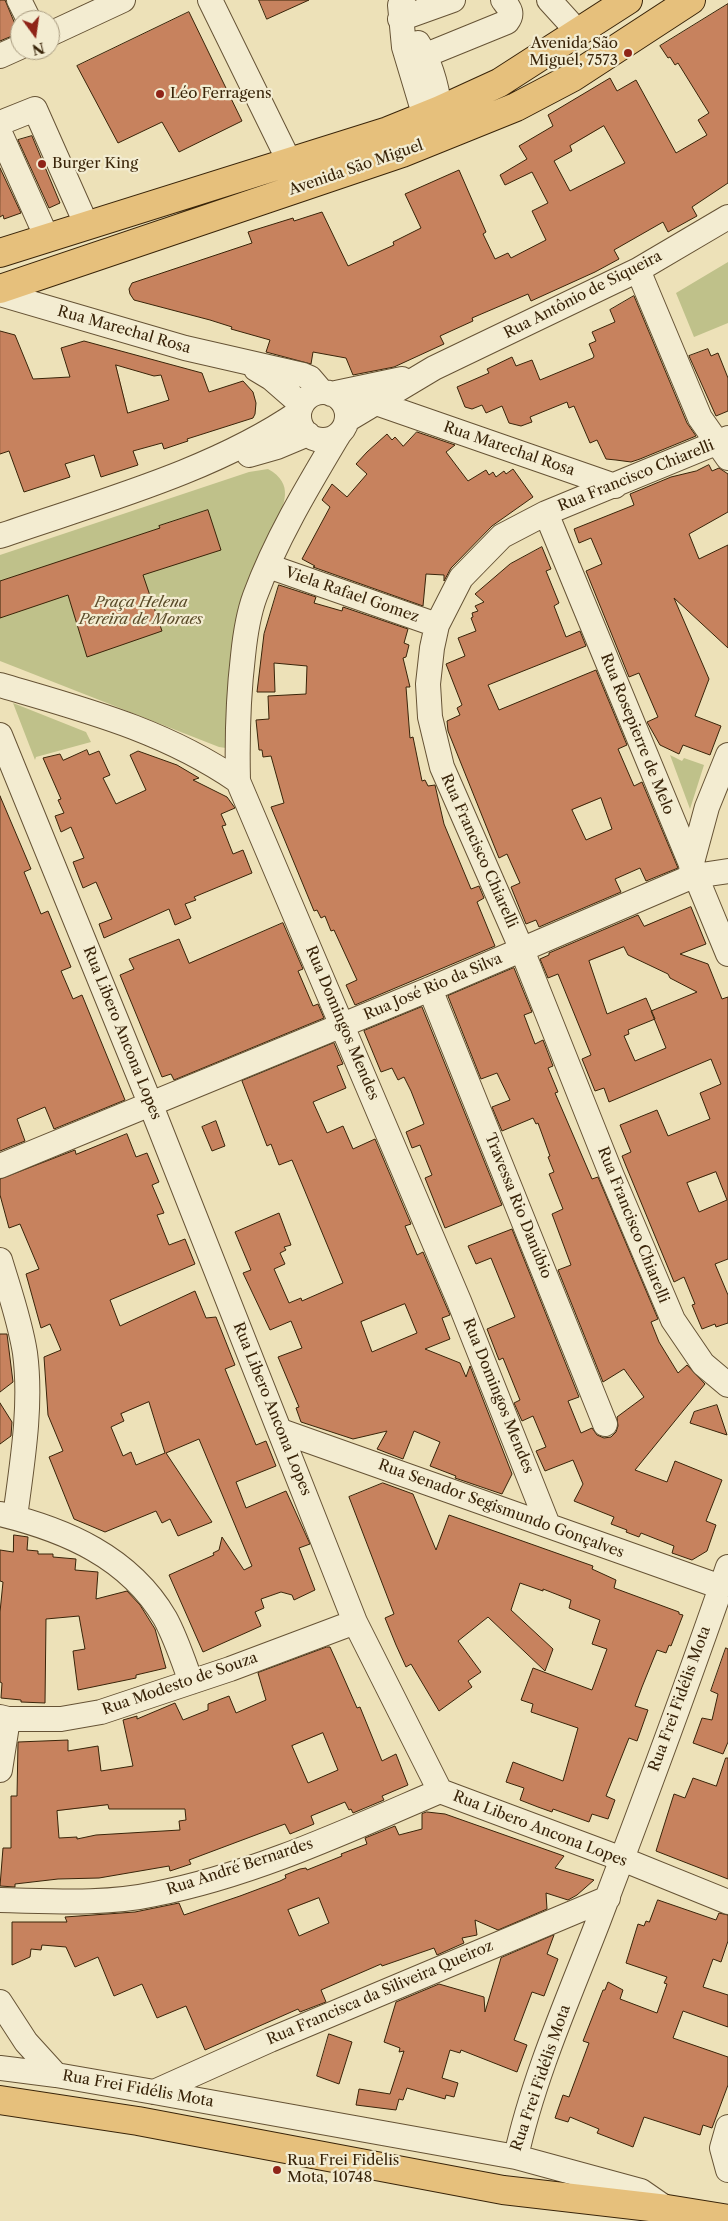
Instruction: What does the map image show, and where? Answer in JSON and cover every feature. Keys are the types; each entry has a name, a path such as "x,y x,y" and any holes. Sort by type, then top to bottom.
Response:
{"main road":[{"name":"Avenida São Miguel","path":"0,253 388,131 500,83 628,0"},
{"name":"Avenida São Miguel","path":"0,289 402,153 516,107 573,77 691,0"},
{"path":"0,2100 138,2121 503,2190 667,2209 728,2219"},
{"path":"503,2190 603,2221"}],"street":[{"path":"60,29 123,0"},
{"path":"210,0 290,163"},
{"path":"402,15 453,0"},
{"path":"426,55 507,22 511,17 511,10 503,0"},
{"path":"550,0 579,33"},
{"path":"402,15 426,55 438,93 432,113"},
{"path":"402,15 406,59 432,113"},
{"path":"0,123 35,109 87,226"},
{"path":"0,133 47,238"},
{"name":"Rua Antônio de Siqueira","path":"343,427 376,402 434,368 638,270 728,217"},
{"path":"638,270 700,418 725,446"},
{"name":"Rua Marechal Rosa","path":"0,294 185,348 248,364 303,375 310,378 327,393"},
{"name":"Rua Marechal Rosa","path":"248,364 271,378 300,408"},
{"name":"Rua Antônio de Siqueira","path":"327,393 365,388 434,368"},
{"path":"0,536 175,475 311,437 323,440 343,427 344,404 327,393 314,394 270,432 175,475"},
{"name":"Rua Marechal Rosa","path":"376,402 615,486"},
{"path":"300,408 302,428 311,437"},
{"name":"Rua Domingos Mendes","path":"343,427 294,512 254,598 245,637 237,724 238,781 343,1024 459,1301 548,1525"},
{"name":"Rua Domingos Mendes","path":"294,512 311,437"},
{"name":"Rua Francisco Chiarelli","path":"725,446 546,513 502,536 461,578 437,625 428,684 435,742 442,768 522,950 612,1176 673,1320 703,1364 728,1386"},
{"name":"Rua Rosepierre de Melo","path":"546,513 728,954"},
{"name":"Viela Rafael Gomez","path":"268,566 437,625"},
{"path":"0,685 109,717 166,740 208,760 238,781"},
{"name":"Rua Libero Ancona Lopes","path":"0,735 150,1103 356,1622 440,1791 622,1859 728,1902"},
{"path":"693,871 707,807 728,755"},
{"name":"Rua José Rio da Silva","path":"0,1166 522,950 693,871 728,871"},
{"name":"Travessa Rio Danúbio","path":"430,989 605,1424"},
{"path":"0,1260 16,1313 25,1353 24,1449 8,1516 56,1530 92,1546 125,1570 144,1589 164,1618 178,1646 191,1682"},
{"name":"Rua Senador Segismundo Gonçalves","path":"281,1431 548,1525 725,1577"},
{"name":"Rua Frei Fidélis Mota","path":"0,2068 56,2075 516,2157 520,2138 550,2047 608,1898 725,1577"},
{"name":"Rua Modesto de Souza","path":"4,1718 61,1719 101,1712 191,1682 356,1622"},
{"path":"0,1770 4,1718"},
{"name":"Rua André Bernardes","path":"0,1900 59,1902 154,1895 269,1861 348,1831 440,1791"},
{"name":"Rua Francisca da Siliveira Queiroz","path":"154,2092 270,2040 608,1898"},
{"path":"0,2002 26,2042 56,2075"},
{"path":"728,2127 722,2148 728,2170"},
{"path":"516,2157 641,2191 667,2209"}],"green space":[{"path":"728,262 728,323 694,337 676,293"},
{"name":"Praça Helena Pereira de Moraes","path":"268,469 282,481 285,495 284,502 275,526 229,744 226,748 219,747 0,661 0,555 249,472"},
{"path":"13,703 86,732 91,742 36,757 35,760"},
{"path":"670,755 682,761 684,758 704,765 690,809"}],"building":[{"path":"0,0 5,0 10,12 10,37 0,41"},
{"path":"259,0 309,0 267,19"},
{"path":"728,4 728,183 692,207 697,216 668,232 663,222 614,250 619,259 595,272 531,301 528,294 472,318 473,321 440,336 444,344 394,367 353,375 346,358 313,352 311,364 266,352 270,340 231,329 232,327 210,320 134,300 130,294 129,289 132,283 252,243 248,232 293,218 294,221 322,212 348,266 394,245 393,242 421,228 405,194 459,170 486,232 483,234 495,259 508,253 511,258 546,240 532,211 548,203 532,172 505,185 500,175 527,159 519,146 553,126 548,115 610,78 617,91 636,80 676,153 707,135 698,120 709,113 678,63 675,65 660,46","holes":["604,126 625,163 570,191 554,161 572,151 570,146"]},
{"name":"Léo Ferragens","path":"189,12 242,121 179,152 162,122 118,143 77,66"},
{"path":"32,136 60,203 49,208 18,140"},
{"path":"0,168 21,213 4,219 3,215 0,217"},
{"path":"634,296 687,423 696,436 631,462 606,459 597,440 590,443 574,406 569,408 567,402 530,417 532,422 521,426 509,423 502,406 486,413 482,405 472,409 465,407 457,387 489,373 487,369 512,357 516,366 532,360 540,380 593,358 594,356 589,344 596,341 592,332 615,322 610,310"},
{"path":"0,331 15,335 33,379 70,377 61,348 84,341 202,373 209,392 243,381 253,392 256,403 253,418 187,439 188,441 164,449 162,443 133,451 138,465 101,477 94,455 65,464 70,477 24,492 9,451 0,454","holes":["116,365 154,376 161,375 169,400 128,413"]},
{"path":"708,349 711,356 718,353 728,378 728,411 716,416 689,356"},
{"path":"417,432 455,445 446,452 468,481 486,470 489,475 493,472 496,477 504,471 506,474 513,469 533,497 492,526 451,568 444,581 444,575 426,574 423,606 313,567 315,566 302,559 330,507 322,500 332,484 347,497 367,474 356,464 367,452 387,434 392,440 395,437 403,446"},
{"path":"709,465 712,471 719,468 728,474 728,512 689,534 699,559 728,545 728,648 674,598 709,679 695,716 721,726 710,755 683,745 679,754 660,745 647,722 658,717 639,673 629,677 586,571 602,564 591,538 579,543 574,529 634,505 630,494 671,477 696,471"},
{"path":"208,510 221,550 143,575 162,631 87,657 68,595 0,618 0,581 160,528 159,526"},
{"path":"542,547 551,569 546,571 559,603 554,606 566,637 580,631 586,646 488,685 499,710 596,670 627,745 618,749 634,786 642,782 678,868 646,881 640,868 615,879 621,892 539,927 536,920 526,924 511,887 520,883 507,854 499,858 448,731 447,721 460,715 457,708 462,705 446,664 465,656 458,638 476,631 471,618 473,617 472,613 478,611 475,606 484,602 475,594 510,564","holes":["601,798 612,829 586,840 572,810"]},
{"path":"279,585 316,597 314,603 342,611 343,607 408,629 404,643 409,645 406,657 403,658 410,687 406,687 410,738 413,737 422,781 425,780 428,786 435,785 444,824 471,889 479,886 484,898 477,902 495,946 355,1005 346,985 357,980 334,930 331,931 325,916 321,918 317,910 314,911 271,807 284,803 271,756 263,757 262,750 259,750 256,720 269,719 268,696 306,694 307,666 274,663 275,692 257,692 264,634"},
{"path":"87,750 89,755 99,751 110,775 103,778 116,804 146,790 130,755 138,751 177,765 199,778 193,780 227,797 235,808 221,814 226,825 222,826 233,854 243,850 252,873 194,897 196,900 185,904 191,918 175,925 169,909 104,938 99,924 112,919 96,882 83,888 73,862 84,858 71,827 61,832 55,816 64,813 58,800 61,799 43,758 60,754 63,760"},
{"path":"0,796 31,869 24,872 41,914 48,911 71,967 61,971 73,999 82,995 125,1100 54,1129 45,1107 17,1119 25,1141 0,1151"},
{"path":"691,907 706,944 680,954 708,964 722,999 728,997 728,1259 715,1264 728,1295 728,1323 716,1327 715,1324 702,1329 692,1305 695,1304 684,1277 674,1282 622,1156 631,1152 620,1125 657,1110 668,1136 710,1119 700,1093 721,1084 711,1059 609,1102 604,1088 595,1091 582,1059 591,1055 558,974 548,978 540,959 549,955 549,953 638,915 644,926","holes":["624,947 628,955 668,974 670,978 697,992 651,1011 646,998 607,1014 589,961","654,1019 666,1048 635,1061 624,1036 629,1034 628,1030","716,1172 727,1200 699,1212 687,1183"]},
{"path":"283,923 303,969 298,971 313,1006 318,1004 324,1018 174,1080 171,1074 162,1077 120,975 134,969 129,959 179,939 189,963"},
{"path":"514,968 532,1012 524,1015 535,1044 543,1040 553,1066 548,1068 558,1092 555,1093 592,1179 598,1177 658,1319 651,1322 659,1342 678,1373 687,1365 705,1384 635,1470 667,1482 675,1461 722,1480 706,1521 716,1525 707,1551 692,1560 672,1553 674,1546 641,1533 639,1537 626,1532 627,1530 611,1524 614,1517 574,1501 583,1484 573,1460 545,1471 536,1451 546,1447 533,1416 522,1421 514,1403 520,1400 503,1358 499,1360 487,1329 515,1317 491,1258 476,1264 468,1246 512,1229 579,1397 568,1401 581,1433 592,1428 597,1435 604,1438 611,1437 616,1432 618,1426 617,1417 644,1397 624,1369 603,1382 558,1270 571,1265 552,1214 563,1209 549,1174 554,1172 538,1123 536,1124 533,1118 502,1131 492,1107 510,1100 497,1073 481,1079 448,996"},
{"path":"422,1007 502,1205 445,1228 425,1178 432,1175 420,1145 412,1148 406,1132 424,1124 411,1091 404,1077 398,1080 392,1068 381,1072 364,1031"},
{"path":"334,1043 343,1064 337,1066 346,1088 313,1102 327,1133 343,1126 353,1149 375,1139 411,1224 405,1226 417,1255 423,1252 450,1315 442,1318 450,1339 425,1349 460,1363 466,1377 470,1366 512,1474 502,1494 455,1478 456,1476 430,1466 440,1442 414,1431 403,1459 377,1449 387,1431 353,1439 301,1422 296,1408 299,1407 278,1357 302,1348 291,1321 270,1330 243,1273 251,1270 235,1232 279,1213 291,1245 284,1247 286,1250 280,1253 285,1264 274,1269 289,1303 301,1298 302,1301 343,1283 292,1160 279,1165 271,1144 267,1146 242,1081","holes":["405,1304 417,1333 372,1352 361,1322"]},
{"path":"216,1121 225,1146 212,1151 202,1127"},
{"path":"127,1134 136,1157 147,1153 159,1182 152,1185 164,1213 157,1215 169,1245 185,1239 195,1264 110,1300 120,1326 195,1291 206,1318 216,1317 235,1365 225,1369 256,1445 266,1441 276,1466 236,1482 246,1508 286,1491 310,1544 299,1548 315,1590 294,1600 292,1595 281,1592 261,1599 264,1608 255,1612 261,1626 203,1652 169,1575 214,1555 213,1553 219,1550 222,1537 244,1570 252,1566 199,1439 166,1453 212,1522 178,1536 170,1519 162,1523 156,1511 105,1532 74,1519 49,1457 63,1451 48,1415 44,1357 61,1350 50,1324 41,1328 26,1274 39,1269 20,1224 9,1228 0,1195 0,1179 75,1150 76,1154","holes":["149,1402 165,1453 136,1465 131,1452 123,1456 111,1427 124,1421 121,1414"]},
{"path":"0,1334 7,1334 13,1382 0,1392"},
{"path":"0,1403 12,1422 11,1436 0,1444"},
{"path":"717,1405 727,1435 690,1423 694,1412"},
{"path":"383,1483 413,1494 436,1550 449,1515 593,1566 592,1569 616,1580 614,1588 683,1615 671,1646 669,1645 666,1653 657,1650 635,1706 648,1710 637,1741 629,1738 606,1796 615,1800 608,1819 592,1814 589,1822 553,1809 552,1812 538,1807 520,1800 524,1788 506,1782 513,1762 563,1781 578,1728 531,1712 533,1704 521,1700 533,1668 592,1690 607,1649 592,1644 600,1620 569,1608 571,1600 543,1589 543,1591 520,1583 511,1610 553,1649 545,1671 488,1617 458,1641 481,1672 468,1681 472,1687 439,1711 411,1664 406,1667 396,1645 385,1618 394,1614 349,1497"},
{"path":"14,1535 28,1537 27,1550 38,1551 38,1554 53,1554 53,1557 76,1559 75,1570 98,1572 96,1599 127,1591 140,1605 155,1629 166,1668 136,1675 136,1678 78,1690 73,1651 85,1649 79,1616 46,1619 45,1703 21,1702 21,1700 1,1698 0,1612 3,1582 0,1581 0,1550 13,1552"},
{"path":"330,1647 357,1708 360,1707 382,1761 396,1754 408,1785 382,1796 384,1800 353,1813 345,1802 311,1816 314,1824 290,1834 285,1824 189,1860 191,1864 170,1871 169,1866 99,1878 58,1879 15,1884 15,1887 0,1886 3,1848 11,1848 11,1796 17,1796 18,1742 68,1740 68,1751 98,1746 101,1771 133,1766 123,1720 137,1716 137,1719 175,1703 183,1720 208,1710 208,1704 229,1696 236,1713 266,1700 258,1673","holes":["323,1733 338,1770 308,1783 292,1746","108,1805 109,1809 185,1809 186,1820 179,1821 180,1830 96,1835 77,1839 77,1837 59,1838 57,1811"]},
{"path":"726,1648 728,1649 728,1742 723,1754 693,1743 702,1718 712,1720 718,1694 711,1691"},
{"path":"726,1758 728,1758 728,1879 656,1851 674,1794 685,1798 693,1778 716,1786"},
{"path":"427,1812 445,1814 564,1856 555,1868 594,1880 577,1895 568,1900 546,1893 547,1909 498,1930 475,1920 477,1935 462,1938 464,1943 437,1955 434,1948 382,1966 381,1964 321,1990 326,2002 300,2012 298,2009 205,2050 186,2006 157,2018 142,1984 114,1996 98,1957 75,1967 66,1947 42,1945 41,1950 31,1949 30,1957 12,1965 12,1922 67,1922 65,1917 135,1912 179,1903 184,1915 280,1881 286,1878 285,1875 300,1869 306,1868 307,1870 342,1856 341,1854 367,1844 365,1838 395,1826 399,1835 422,1829 422,1814","holes":["319,1898 329,1923 299,1936 288,1910"]},
{"path":"658,1900 716,1920 719,1913 728,1915 728,1941 721,1962 713,1959 703,1987 728,1995 728,2027 683,2011 673,2038 728,2057 728,2085 712,2128 703,2125 700,2135 644,2117 633,2147 597,2133 599,2129 570,2117 568,2122 555,2118 563,2095 569,2097 589,2043 583,2041 608,1982 623,1990 620,1999 657,2013 667,1984 664,1983 667,1977 626,1963 638,1924 644,1926 646,1921 649,1922"},
{"path":"554,1935 547,1954 558,1959 544,1996 532,1992 514,2040 527,2045 517,2072 461,2050 460,2053 450,2050 442,2078 458,2083 454,2097 446,2095 445,2099 407,2088 403,2100 399,2099 396,2110 356,2105 359,2089 390,2094 404,2051 399,2052 400,2048 384,2042 396,2002 439,1984 484,1997 485,2012 501,1958"},
{"path":"329,2034 352,2042 339,2084 317,2076"}],"place":[{"name":"Avenida São Miguel, 7573","path":"628,53"},
{"name":"Léo Ferragens","path":"160,94"},
{"name":"Burger King","path":"42,164"},
{"name":"Rua Frei Fidelis Mota, 10748","path":"277,2170"}]}
